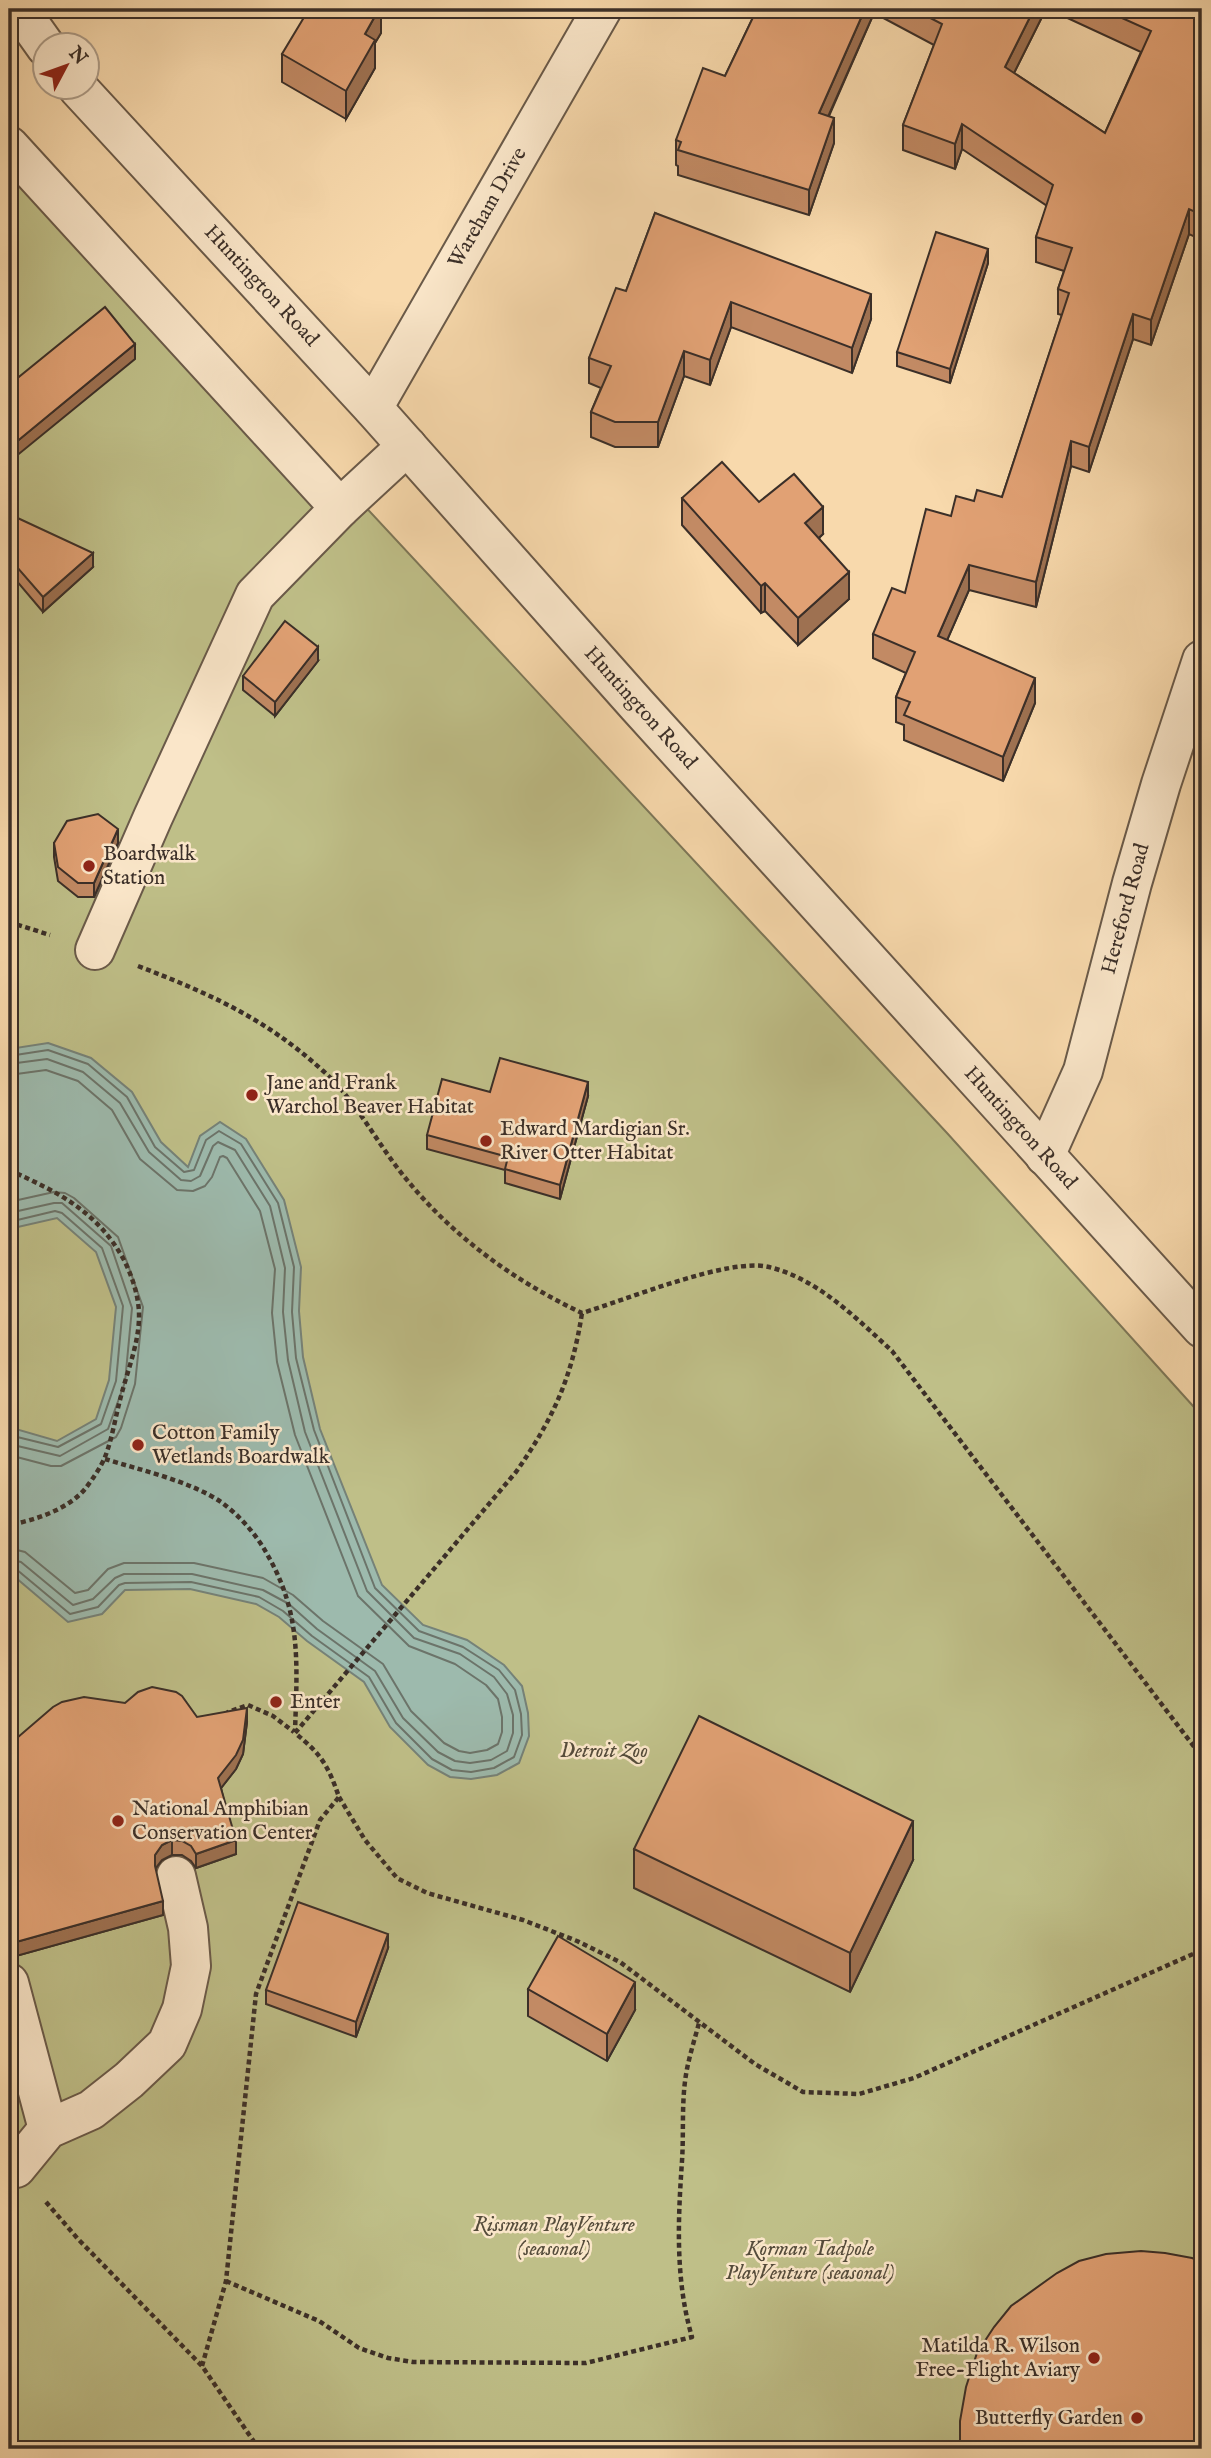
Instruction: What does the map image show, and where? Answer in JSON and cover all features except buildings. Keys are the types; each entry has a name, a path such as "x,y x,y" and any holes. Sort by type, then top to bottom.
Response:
{"street":[{"path":"19,9 35,32"},
{"name":"Wareham Drive","path":"373,408 603,9"},
{"name":"Huntington Road","path":"91,102 373,408 646,715 1202,1328"},
{"path":"9,146 340,508"},
{"path":"96,950 153,817 255,595 340,508 407,446"},
{"name":"Hereford Road","path":"1045,1156 1083,1072 1132,883 1202,660"},
{"path":"16,2168 48,2129 90,2110 129,2080 167,2044 182,2010 191,1966 188,1928 176,1876"},
{"path":"9,1983 48,2129"}],"path":[{"path":"9,922 96,950 192,986 247,1014 286,1040 324,1072 357,1110 398,1168 446,1222 492,1260 541,1294 582,1313 722,1268 767,1266 811,1284 853,1315 892,1351 1202,1757"},
{"path":"9,1170 82,1208 107,1233 125,1261 134,1284 139,1311 137,1339 104,1458 84,1490 53,1512 9,1525"},
{"path":"295,1733 516,1472 543,1434 564,1389 577,1350 582,1313"},
{"path":"104,1458 188,1486 220,1502 256,1535 281,1579 293,1619 297,1660 295,1733"},
{"path":"222,1720 228,1712 248,1705 272,1716 314,1748 330,1769 340,1797 365,1840 397,1878 427,1893 523,1920 577,1941 620,1962 755,2064 803,2092 859,2094 914,2078 1202,1950"},
{"path":"202,2366 226,2281 256,1994 320,1820 340,1797"},
{"path":"226,2281 319,2321 359,2348 388,2358 413,2361 586,2363 692,2337 678,2255 679,2195 687,2070 699,2022"},
{"path":"16,2168 78,2239 202,2366 258,2449"}],"green space":[{"name":"Detroit Zoo","path":"9,118 177,304 947,1133 1202,1416 1202,2449 9,2449"}],"water":[{"path":"48,1043 91,1058 132,1092 161,1142 188,1167 200,1136 220,1122 246,1139 284,1200 301,1267 299,1311 303,1357 320,1429 382,1585 423,1625 467,1640 504,1665 522,1686 528,1713 529,1736 519,1763 497,1775 471,1779 450,1777 428,1765 390,1727 364,1682 279,1617 256,1604 190,1589 125,1590 102,1614 68,1622 9,1572 9,1427 57,1441 96,1419 109,1380 116,1307 96,1252 57,1218 9,1229 9,1049"}],"place":[{"name":"Boardwalk Station","path":"89,866"},
{"name":"Jane and Frank Warchol Beaver Habitat","path":"252,1095"},
{"name":"Edward Mardigian Sr. River Otter Habitat","path":"486,1141"},
{"name":"Cotton Family Wetlands Boardwalk","path":"138,1445"},
{"name":"Enter","path":"276,1702"},
{"name":"National Amphibian Conservation Center","path":"118,1821"},
{"name":"Matilda R. Wilson Free-Flight Aviary","path":"1094,2358"},
{"name":"Butterfly Garden","path":"1137,2418"}],"park label":[{"name":"Rissman PlayVenture (seasonal)","path":"554,2237"},
{"name":"Korman Tadpole PlayVenture (seasonal)","path":"810,2261"}]}
